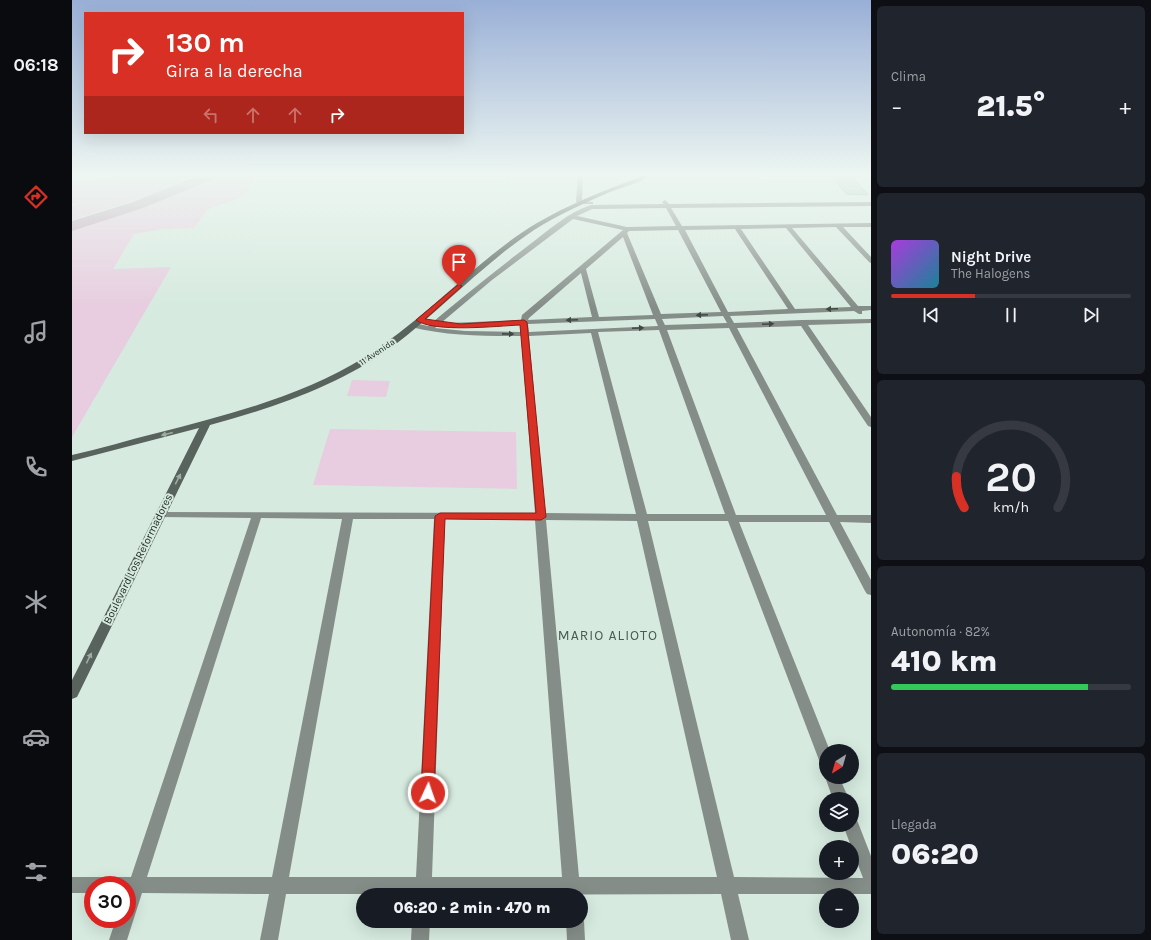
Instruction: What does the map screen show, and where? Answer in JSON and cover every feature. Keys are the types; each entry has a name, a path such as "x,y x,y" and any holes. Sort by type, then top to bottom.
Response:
{"main road":[{"name":"11 Avenida","path":"72,458 205,425 274,404 322,384 368,359 417,322 518,239 547,220"},
{"name":"Boulevard Los Reformadores","path":"72,694 205,425"}],"street":[{"path":"433,326 483,284 568,220"},
{"path":"583,220 625,231 871,225"},
{"path":"675,220 871,591"},
{"path":"838,226 871,260"},
{"path":"788,227 870,322"},
{"path":"737,228 793,311"},
{"path":"572,888 525,316 583,270 625,231"},
{"path":"625,231 732,518 820,744"},
{"path":"583,270 642,517 726,886 740,940"},
{"path":"417,322 465,333 595,324 658,317 871,308"},
{"path":"433,326 525,328 595,324 662,327 802,322 870,322"},
{"path":"802,322 871,424"},
{"path":"160,514 871,519"},
{"path":"257,515 136,885 280,885 366,888"},
{"path":"270,940 348,515"},
{"path":"423,888 440,516"},
{"path":"854,832 871,877"},
{"path":"72,885 84,885"},
{"path":"588,890 726,886 871,886"},
{"path":"118,940 122,928"},
{"path":"420,940 421,928"},
{"path":"575,928 576,940"}],"shaded area":[{"path":"101,220 200,220 194,228 163,229 134,234 113,269 171,267 72,437 72,230"},
{"path":"352,380 390,381 386,397 347,396"},
{"path":"330,429 516,432 517,489 313,485"}],"waterway":[{"path":"72,226 91,220"}],"district":[{"name":"MARIO ALIOTO","path":"608,635"}],"route":[{"path":"428,793 440,516 541,517 524,322 461,326 420,320 459,286"}]}
